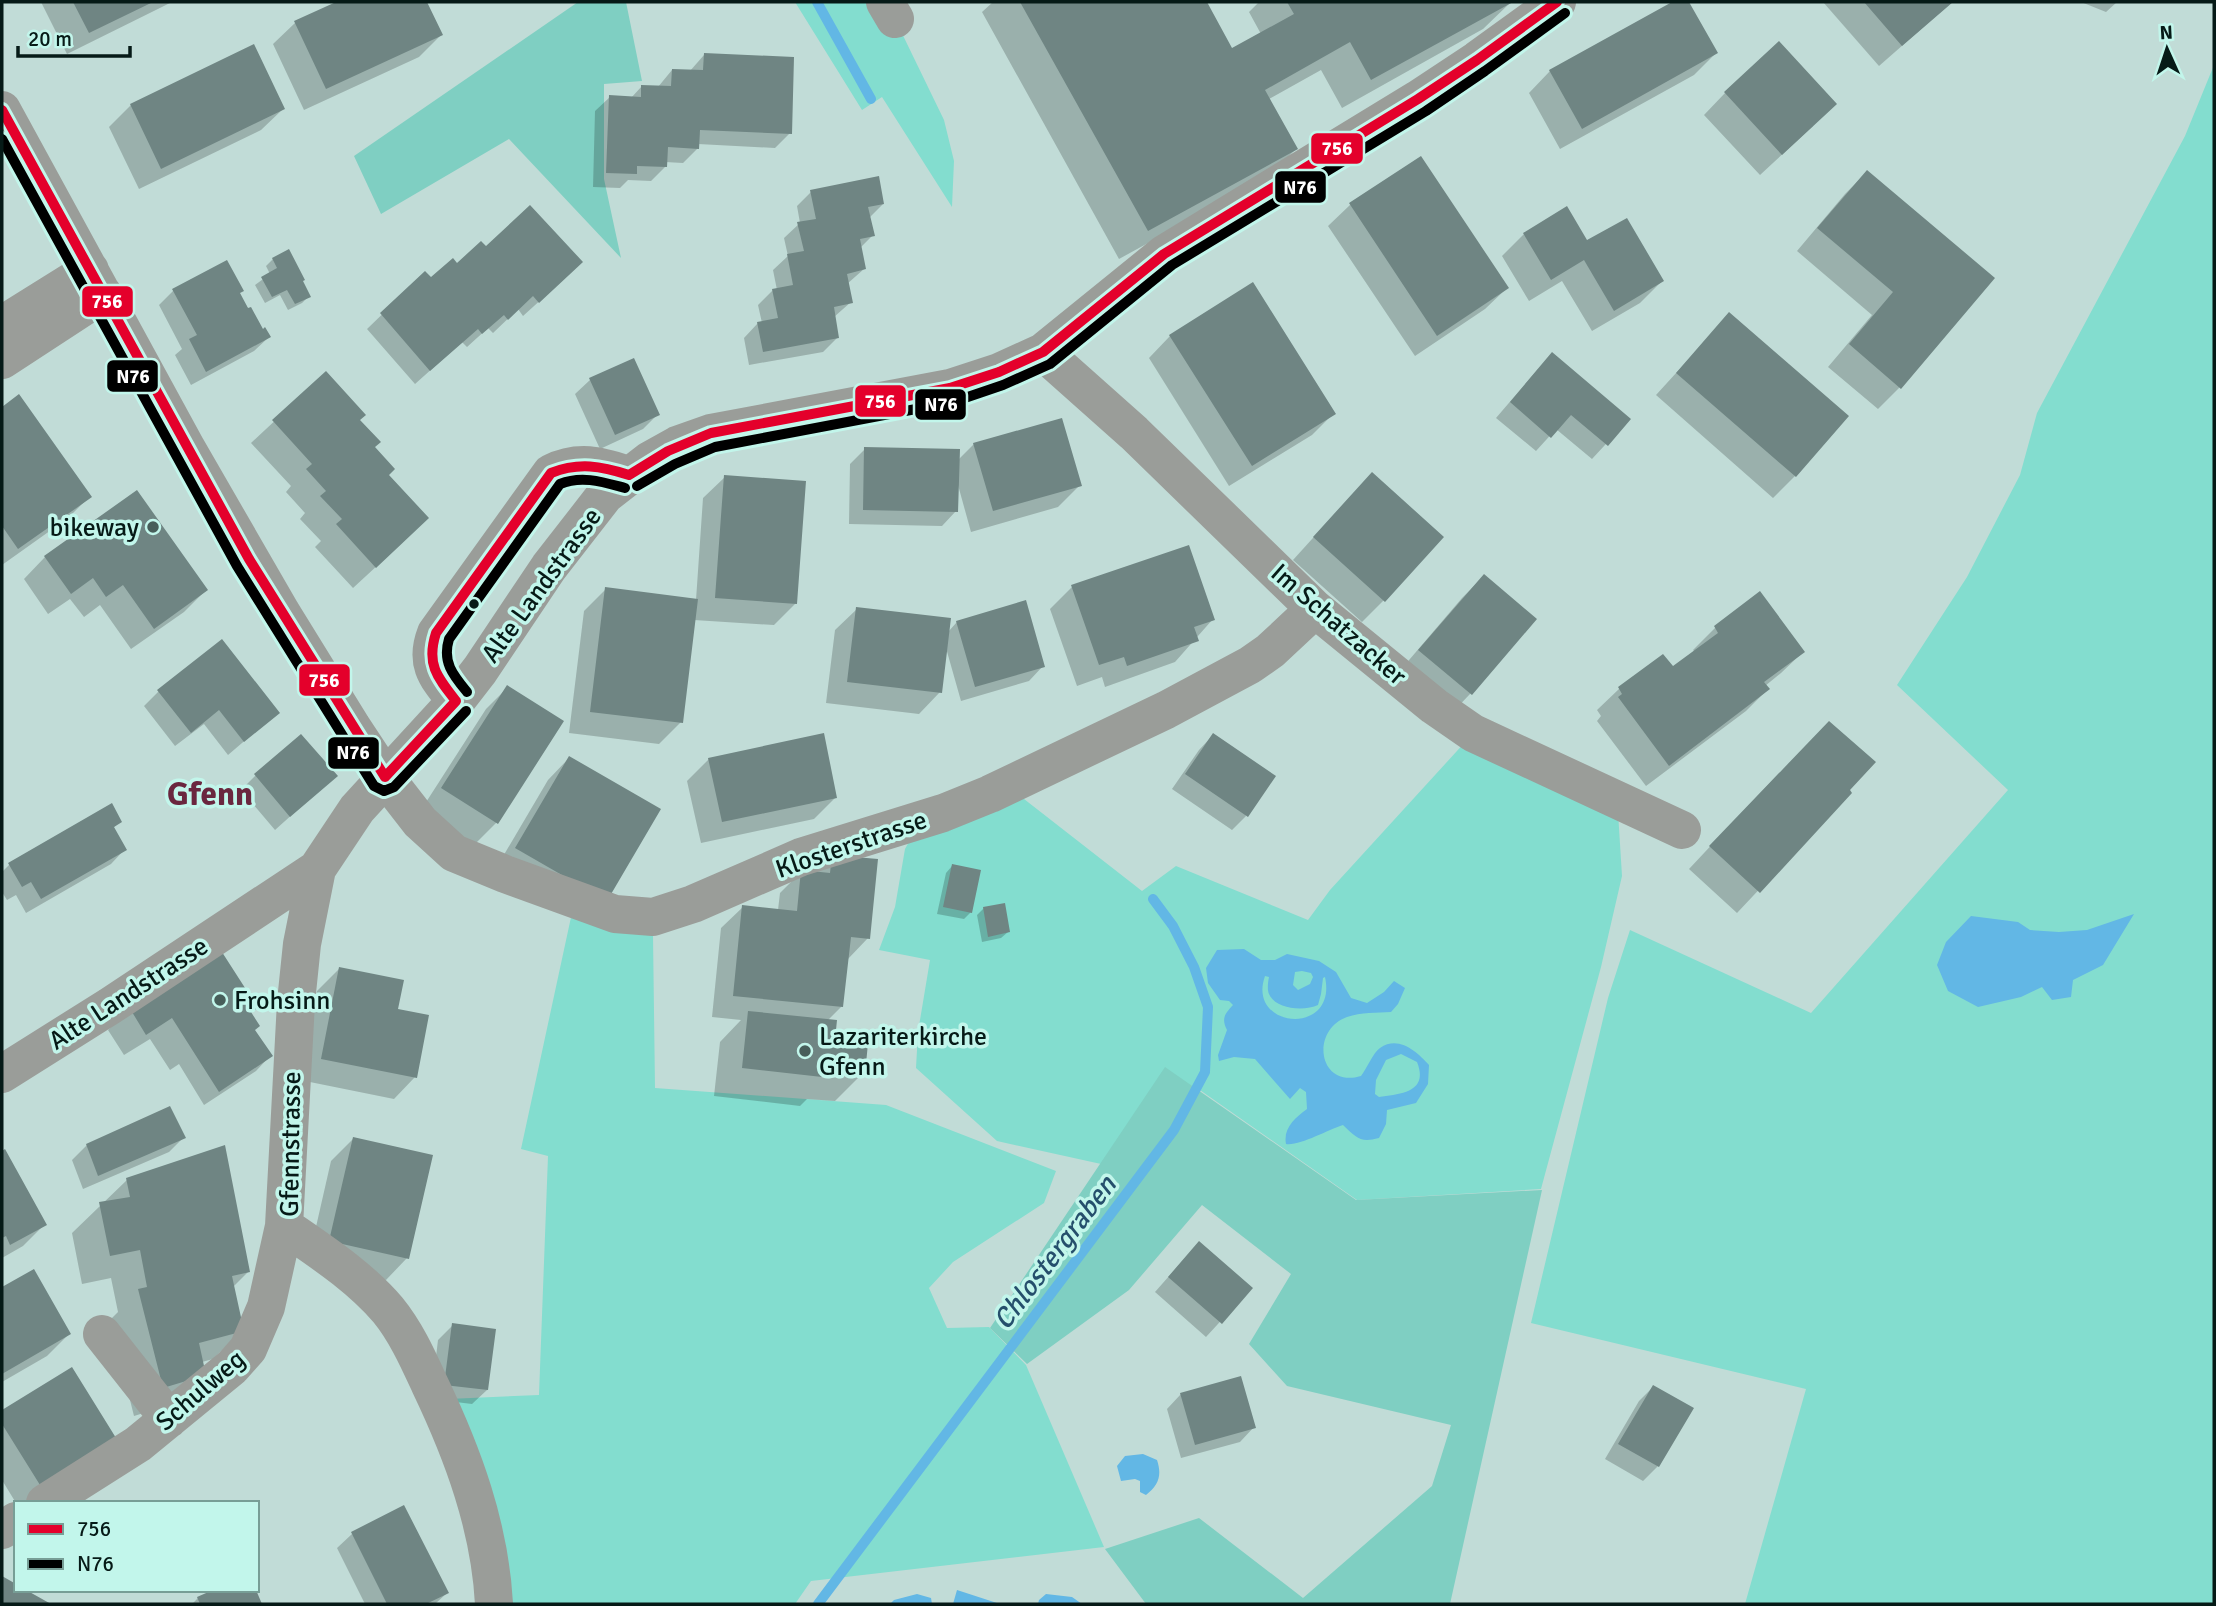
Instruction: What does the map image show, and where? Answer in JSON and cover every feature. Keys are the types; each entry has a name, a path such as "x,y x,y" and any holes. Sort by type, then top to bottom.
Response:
{"street":[{"name":"Alte Landstrasse","path":"2,1074 317,869 357,809 456,701 583,522 605,495 650,460 677,445 711,433 950,388 999,372 1043,352 1164,254 1418,99 1557,2"},
{"path":"2,110 249,559 385,777"},
{"path":"2,325 96,282"},
{"path":"2,360 96,282"},
{"name":"Im Schatzacker","path":"1043,352 1143,442 1315,609 1434,706 1473,733 1682,830"},
{"path":"456,701 433,668 430,656 436,633 551,473 563,467 596,465 629,475"},
{"name":"Klosterstrasse","path":"385,777 420,822 454,853 615,914 653,917 693,904 801,857 931,816 990,794 1166,710 1250,665 1270,651 1315,609"},
{"name":"Gfennstrasse","path":"317,869 302,944 296,1002 284,1226 340,1265 363,1286 388,1310 412,1346 455,1441 472,1487 488,1551 494,1604"},
{"name":"Schulweg","path":"48,1501 138,1444 232,1367 248,1349 266,1307 284,1226"},
{"path":"102,1334 169,1419"}],"green space":[{"path":"578,2 626,2 642,81 604,84 604,179 621,258 509,139 381,214 354,156"},
{"path":"795,2 891,2 895,19 944,120 954,161 952,207 882,97 862,110"},
{"path":"2214,65 2214,1604 1745,1604 1806,1389 1531,1323 1608,998 1630,930 1811,1013 2008,790 1897,685 1967,577 2020,475 2037,413 2185,136"},
{"path":"1467,740 1618,812 1622,876 1601,967 1541,1189 1357,1200 1197,1088 1174,1130 1142,1173 997,1141 916,1068 918,1032 930,960 879,950 895,907 905,849 910,840 1015,792 1142,891 1176,866 1308,920 1330,890"},
{"path":"573,908 653,935 655,1088 886,1105 1056,1171 1044,1203 953,1262 929,1288 947,1328 989,1327 1026,1365 1104,1547 811,1581 795,1604 506,1604 448,1399 539,1395 548,1156 521,1149"},
{"path":"1165,1067 1356,1200 1542,1190 1450,1604 1146,1604 1105,1549 1199,1518 1303,1598 1432,1486 1451,1425 1287,1386 1249,1344 1291,1274 1202,1205 1129,1290 1027,1364 990,1328"}],"water":[{"path":"2134,914 2103,965 2073,980 2071,997 2052,1000 2042,987 2021,997 1978,1007 1948,991 1937,965 1946,942 1971,916 2018,922 2030,930 2059,932 2087,930"},
{"path":"1244,949 1261,960 1275,960 1287,954 1319,961 1336,972 1351,998 1367,1003 1384,992 1394,981 1405,988 1391,1012 1352,1015 1335,1024 1324,1045 1324,1056 1335,1074 1347,1078 1361,1076 1375,1053 1387,1044 1407,1047 1429,1065 1428,1084 1416,1103 1387,1110 1386,1124 1379,1138 1359,1138 1343,1125 1306,1140 1286,1144 1288,1128 1307,1109 1306,1092 1300,1088 1290,1099 1255,1059 1234,1057 1219,1061 1218,1055 1227,1030 1225,1016 1233,1005 1229,1001 1220,1000 1208,983 1206,968 1217,950","holes":["1295,972 1311,973 1313,977 1310,984 1298,990 1293,985","1265,976 1269,977 1269,994 1278,1003 1291,1008 1312,1007 1318,1005 1325,977 1325,996 1318,1010 1307,1017 1293,1019 1279,1015 1268,1007 1263,994","1401,1054 1417,1062 1420,1072 1416,1085 1404,1093 1379,1097 1375,1094 1376,1080 1386,1060"]},
{"path":"1143,1454 1157,1460 1159,1470 1157,1483 1146,1495 1140,1492 1140,1481 1121,1481 1117,1466 1125,1456"},
{"path":"957,1590 1000,1604 953,1604"},
{"path":"917,1594 931,1598 932,1604 890,1604 894,1600"},
{"path":"1046,1594 1072,1597 1082,1604 1038,1604"}],"building":[{"path":"73,2 153,2 89,33"},
{"path":"336,2 427,2 443,35 326,89 294,21"},
{"path":"1020,2 1207,2 1232,48 1294,14 1287,2 1513,2 1371,80 1350,42 1265,90 1298,149 1148,231"},
{"path":"1672,2 1689,2 1718,53 1582,129 1549,70"},
{"path":"1864,2 1953,2 1902,46"},
{"path":"1779,41 1837,104 1782,155 1724,92"},
{"path":"254,44 285,109 161,169 130,104"},
{"path":"704,53 794,57 792,134 700,130 699,149 668,147 667,167 637,166 637,174 606,173 609,95 641,97 641,85 671,86 672,69 703,70"},
{"path":"1421,156 1509,288 1437,336 1349,203"},
{"path":"1867,170 1995,278 1901,389 1849,344 1893,292 1817,228"},
{"path":"879,176 884,204 868,207 875,236 860,239 866,269 847,274 853,303 834,307 839,338 763,352 757,322 778,318 772,289 793,285 787,254 804,251 797,222 816,219 810,190"},
{"path":"530,205 583,262 539,303 533,296 508,320 504,315 482,334 478,329 430,371 380,313 425,271 431,277 453,258 457,263 481,241 486,246"},
{"path":"1567,206 1587,240 1627,218 1664,281 1614,311 1584,260 1551,280 1523,233"},
{"path":"289,249 311,297 295,304 287,290 272,297 261,277 277,268 272,258"},
{"path":"227,260 244,291 240,293 248,308 251,307 263,329 265,327 271,337 206,372 189,339 197,335 172,289"},
{"path":"1253,282 1336,414 1252,466 1169,335"},
{"path":"1729,312 1849,416 1796,477 1676,373"},
{"path":"1552,352 1631,419 1608,446 1571,415 1551,438 1510,402"},
{"path":"634,358 660,415 615,435 589,378"},
{"path":"326,371 366,415 360,420 381,442 375,447 395,469 389,475 429,518 376,568 336,524 342,519 320,496 326,491 306,469 312,464 272,420"},
{"path":"19,394 92,497 18,549 2,526 2,407"},
{"path":"1062,418 1082,486 993,511 973,443"},
{"path":"864,447 960,449 958,512 863,510"},
{"path":"1372,472 1444,537 1385,602 1313,537"},
{"path":"724,475 806,481 797,604 715,598"},
{"path":"137,490 208,590 154,629 123,585 106,597 93,578 71,594 44,556"},
{"path":"1189,545 1215,620 1194,627 1199,641 1127,666 1124,657 1099,665 1071,585"},
{"path":"1484,574 1537,619 1472,695 1418,650"},
{"path":"605,587 698,599 683,723 590,712"},
{"path":"1760,591 1805,652 1764,682 1770,689 1669,766 1618,697 1622,694 1618,687 1663,654 1673,666 1718,633 1714,626"},
{"path":"1026,600 1045,667 975,687 956,621"},
{"path":"856,607 951,618 942,693 847,682"},
{"path":"222,639 280,713 244,742 219,710 191,733 157,690"},
{"path":"507,685 564,721 498,824 441,788"},
{"path":"1829,721 1876,762 1850,790 1852,793 1760,893 1709,846"},
{"path":"824,733 837,798 722,822 708,758"},
{"path":"1213,733 1276,776 1248,817 1185,774"},
{"path":"301,734 338,776 290,817 254,774"},
{"path":"569,756 661,809 607,901 515,848"},
{"path":"112,803 122,822 114,827 127,850 41,899 31,882 22,887 8,863"},
{"path":"832,855 878,859 870,939 851,937 843,1007 733,996 742,905 797,911 801,870 830,873"},
{"path":"952,864 981,870 972,913 943,907"},
{"path":"1005,903 1010,932 988,937 983,907"},
{"path":"220,949 258,1008 251,1012 260,1026 255,1030 273,1056 219,1092 172,1018 146,1035 129,1007"},
{"path":"339,967 404,980 398,1009 429,1015 417,1078 321,1059"},
{"name":"Lazariterkirche Gfenn","path":"748,1011 837,1020 836,1030 869,1033 865,1074 832,1070 831,1078 742,1068"},
{"path":"170,1106 186,1138 98,1176 86,1144"},
{"path":"353,1137 433,1155 409,1259 329,1241"},
{"path":"225,1145 250,1272 232,1276 244,1331 199,1343 206,1375 163,1388 138,1289 147,1287 140,1250 110,1256 99,1202 130,1197 126,1178"},
{"path":"5,1149 47,1225 10,1245 6,1236 2,1238 2,1151"},
{"path":"1199,1241 1253,1288 1222,1324 1168,1277"},
{"path":"34,1269 71,1334 2,1374 2,1287"},
{"path":"452,1323 496,1329 488,1390 444,1385"},
{"path":"72,1367 121,1446 45,1493 2,1424 2,1410"},
{"path":"1241,1376 1256,1428 1195,1445 1180,1393"},
{"path":"1653,1385 1694,1408 1659,1467 1618,1444"},
{"path":"404,1505 449,1593 426,1604 387,1604 351,1532"},
{"path":"2,1576 14,1583 14,1592 30,1592 51,1604 2,1604"},
{"path":"208,1592 257,1592 262,1604 200,1604 197,1597"}],"waterway":[{"path":"817,2 871,99"},
{"name":"Chlostergraben","path":"818,1604 1174,1130 1205,1072 1208,1007 1194,967 1173,926 1153,899"}],"transit line":[{"name":"756","path":"629,475 668,451 711,433 950,388 999,372 1043,352 1164,254 1418,99 1557,2"},
{"name":"N76","path":"637,486 675,464 715,447 953,402 1003,385 1050,364 1172,265 1426,111 1565,13"},
{"name":"756","path":"2,110 249,559 385,777 456,701"},
{"name":"N76","path":"2,139 237,566 374,786 384,791 394,787 466,711"},
{"name":"756","path":"456,701 435,670 432,653 436,633 551,473 571,467 590,466 629,475"},
{"name":"N76","path":"467,692 453,674 448,661 449,639 560,484 584,480 625,488"}],"place":[{"name":"bikeway","path":"153,527"},
{"name":"Frohsinn","path":"220,1000"},
{"name":"Lazariterkirche Gfenn","path":"805,1051"}],"district":[{"name":"Gfenn","path":"210,793"}]}
